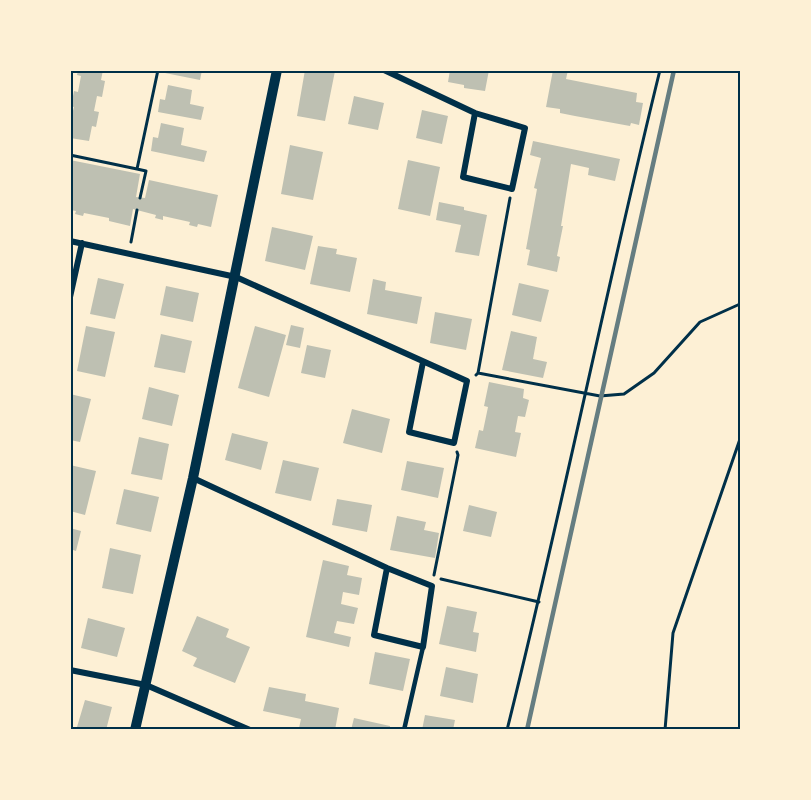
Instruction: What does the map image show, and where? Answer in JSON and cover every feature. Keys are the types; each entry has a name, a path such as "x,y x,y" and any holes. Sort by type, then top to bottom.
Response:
{"street":[{"path":"135,729 193,478 277,70"},
{"path":"384,70 476,113 525,128 512,189 463,177 476,113"},
{"path":"70,241 236,277 467,381 454,443 409,432 423,362"},
{"path":"70,297 82,243"},
{"path":"193,478 387,568 432,586 423,647 374,634 387,568"},
{"path":"70,670 146,685 250,729"}],"lane":[{"path":"404,729 423,647"}],"path":[{"path":"137,169 158,70"},
{"path":"507,729 539,602 660,70"},
{"path":"70,155 146,171 140,198"},
{"path":"467,381 478,373 512,189"},
{"path":"129,253 137,210"},
{"path":"478,373 600,396 624,394 654,373 700,322 741,304"},
{"path":"665,729 673,633 741,439"},
{"path":"454,443 458,455 434,577 539,602"}],"building":[{"path":"78,70 103,70 101,80 105,81 102,97 97,96 94,111 99,112 96,127 92,126 89,141 70,138 70,122 74,107 71,106 74,91 78,92 81,76 77,75"},
{"path":"166,70 202,70 200,80 165,73"},
{"path":"305,70 335,71 325,121 297,116"},
{"path":"450,70 489,70 485,91 464,88 464,85 448,82"},
{"path":"553,70 568,70 566,79 637,93 636,102 643,103 639,125 631,123 630,126 575,116 560,113 560,109 546,107"},
{"path":"168,85 192,90 190,104 204,107 201,120 158,112 160,99 165,100"},
{"path":"354,96 384,103 378,130 348,124"},
{"path":"422,110 448,116 442,144 416,138"},
{"path":"161,123 184,128 181,145 207,151 204,162 151,151 153,137 158,138"},
{"path":"533,141 620,159 615,181 588,175 589,168 571,164 557,256 560,257 557,272 527,265 530,250 526,249 537,189 534,188 541,158 530,155"},
{"path":"290,145 323,152 313,200 281,194"},
{"path":"70,160 140,174 136,197 145,198 149,180 218,195 211,227 198,224 197,227 189,225 190,222 163,216 163,220 155,218 156,215 133,209 130,226 109,221 109,218 84,213 83,216 75,214 76,211 70,210"},
{"path":"408,160 440,167 430,216 398,209"},
{"path":"439,202 487,215 479,256 455,252 461,225 436,220"},
{"path":"272,227 313,236 305,270 265,261"},
{"path":"318,246 337,249 336,254 357,258 350,292 310,284"},
{"path":"98,278 124,284 115,319 90,314"},
{"path":"373,279 386,282 385,290 422,297 417,324 367,314"},
{"path":"519,283 549,290 541,322 512,315"},
{"path":"166,286 199,293 193,322 160,315"},
{"path":"435,312 472,319 466,350 430,343"},
{"path":"291,325 304,328 300,348 286,345"},
{"path":"86,326 115,332 105,377 77,371"},
{"path":"255,326 286,335 269,397 238,388"},
{"path":"511,331 537,337 533,359 547,362 543,378 502,370"},
{"path":"161,334 192,341 185,373 154,367"},
{"path":"307,345 331,350 325,378 301,373"},
{"path":"489,382 524,389 523,398 529,400 525,417 518,416 515,432 521,433 516,457 475,448 479,430 483,431 488,407 484,406"},
{"path":"149,387 179,395 172,426 142,419"},
{"path":"70,394 91,399 80,442 70,440"},
{"path":"352,409 390,419 382,453 343,443"},
{"path":"232,433 268,442 261,470 225,460"},
{"path":"139,437 169,444 162,480 131,474"},
{"path":"283,460 319,468 311,501 275,493"},
{"path":"407,461 444,468 438,498 401,490"},
{"path":"70,465 96,471 85,515 70,511"},
{"path":"124,489 159,497 151,532 116,524"},
{"path":"337,499 372,505 367,532 332,525"},
{"path":"469,505 497,512 491,537 463,531"},
{"path":"397,516 426,522 424,530 439,533 435,558 390,550"},
{"path":"70,528 81,531 76,551 70,549"},
{"path":"110,548 141,555 133,594 102,588"},
{"path":"323,560 349,566 347,575 362,578 359,595 343,592 341,604 358,608 354,624 337,621 334,633 351,637 349,647 306,637"},
{"path":"447,606 477,612 473,632 479,633 476,652 439,644"},
{"path":"197,616 229,629 226,637 250,647 235,683 193,666 197,658 182,651"},
{"path":"88,618 125,628 117,657 81,648"},
{"path":"375,652 410,659 403,691 369,684"},
{"path":"446,667 478,674 473,703 440,696"},
{"path":"269,687 306,694 305,701 339,708 335,730 299,728 301,719 263,711"},
{"path":"85,700 112,707 106,730 86,730 77,727"},
{"path":"425,715 455,720 453,730 422,730"},
{"path":"354,718 390,726 390,730 351,730"}],"railway":[{"path":"527,730 674,70"}]}
